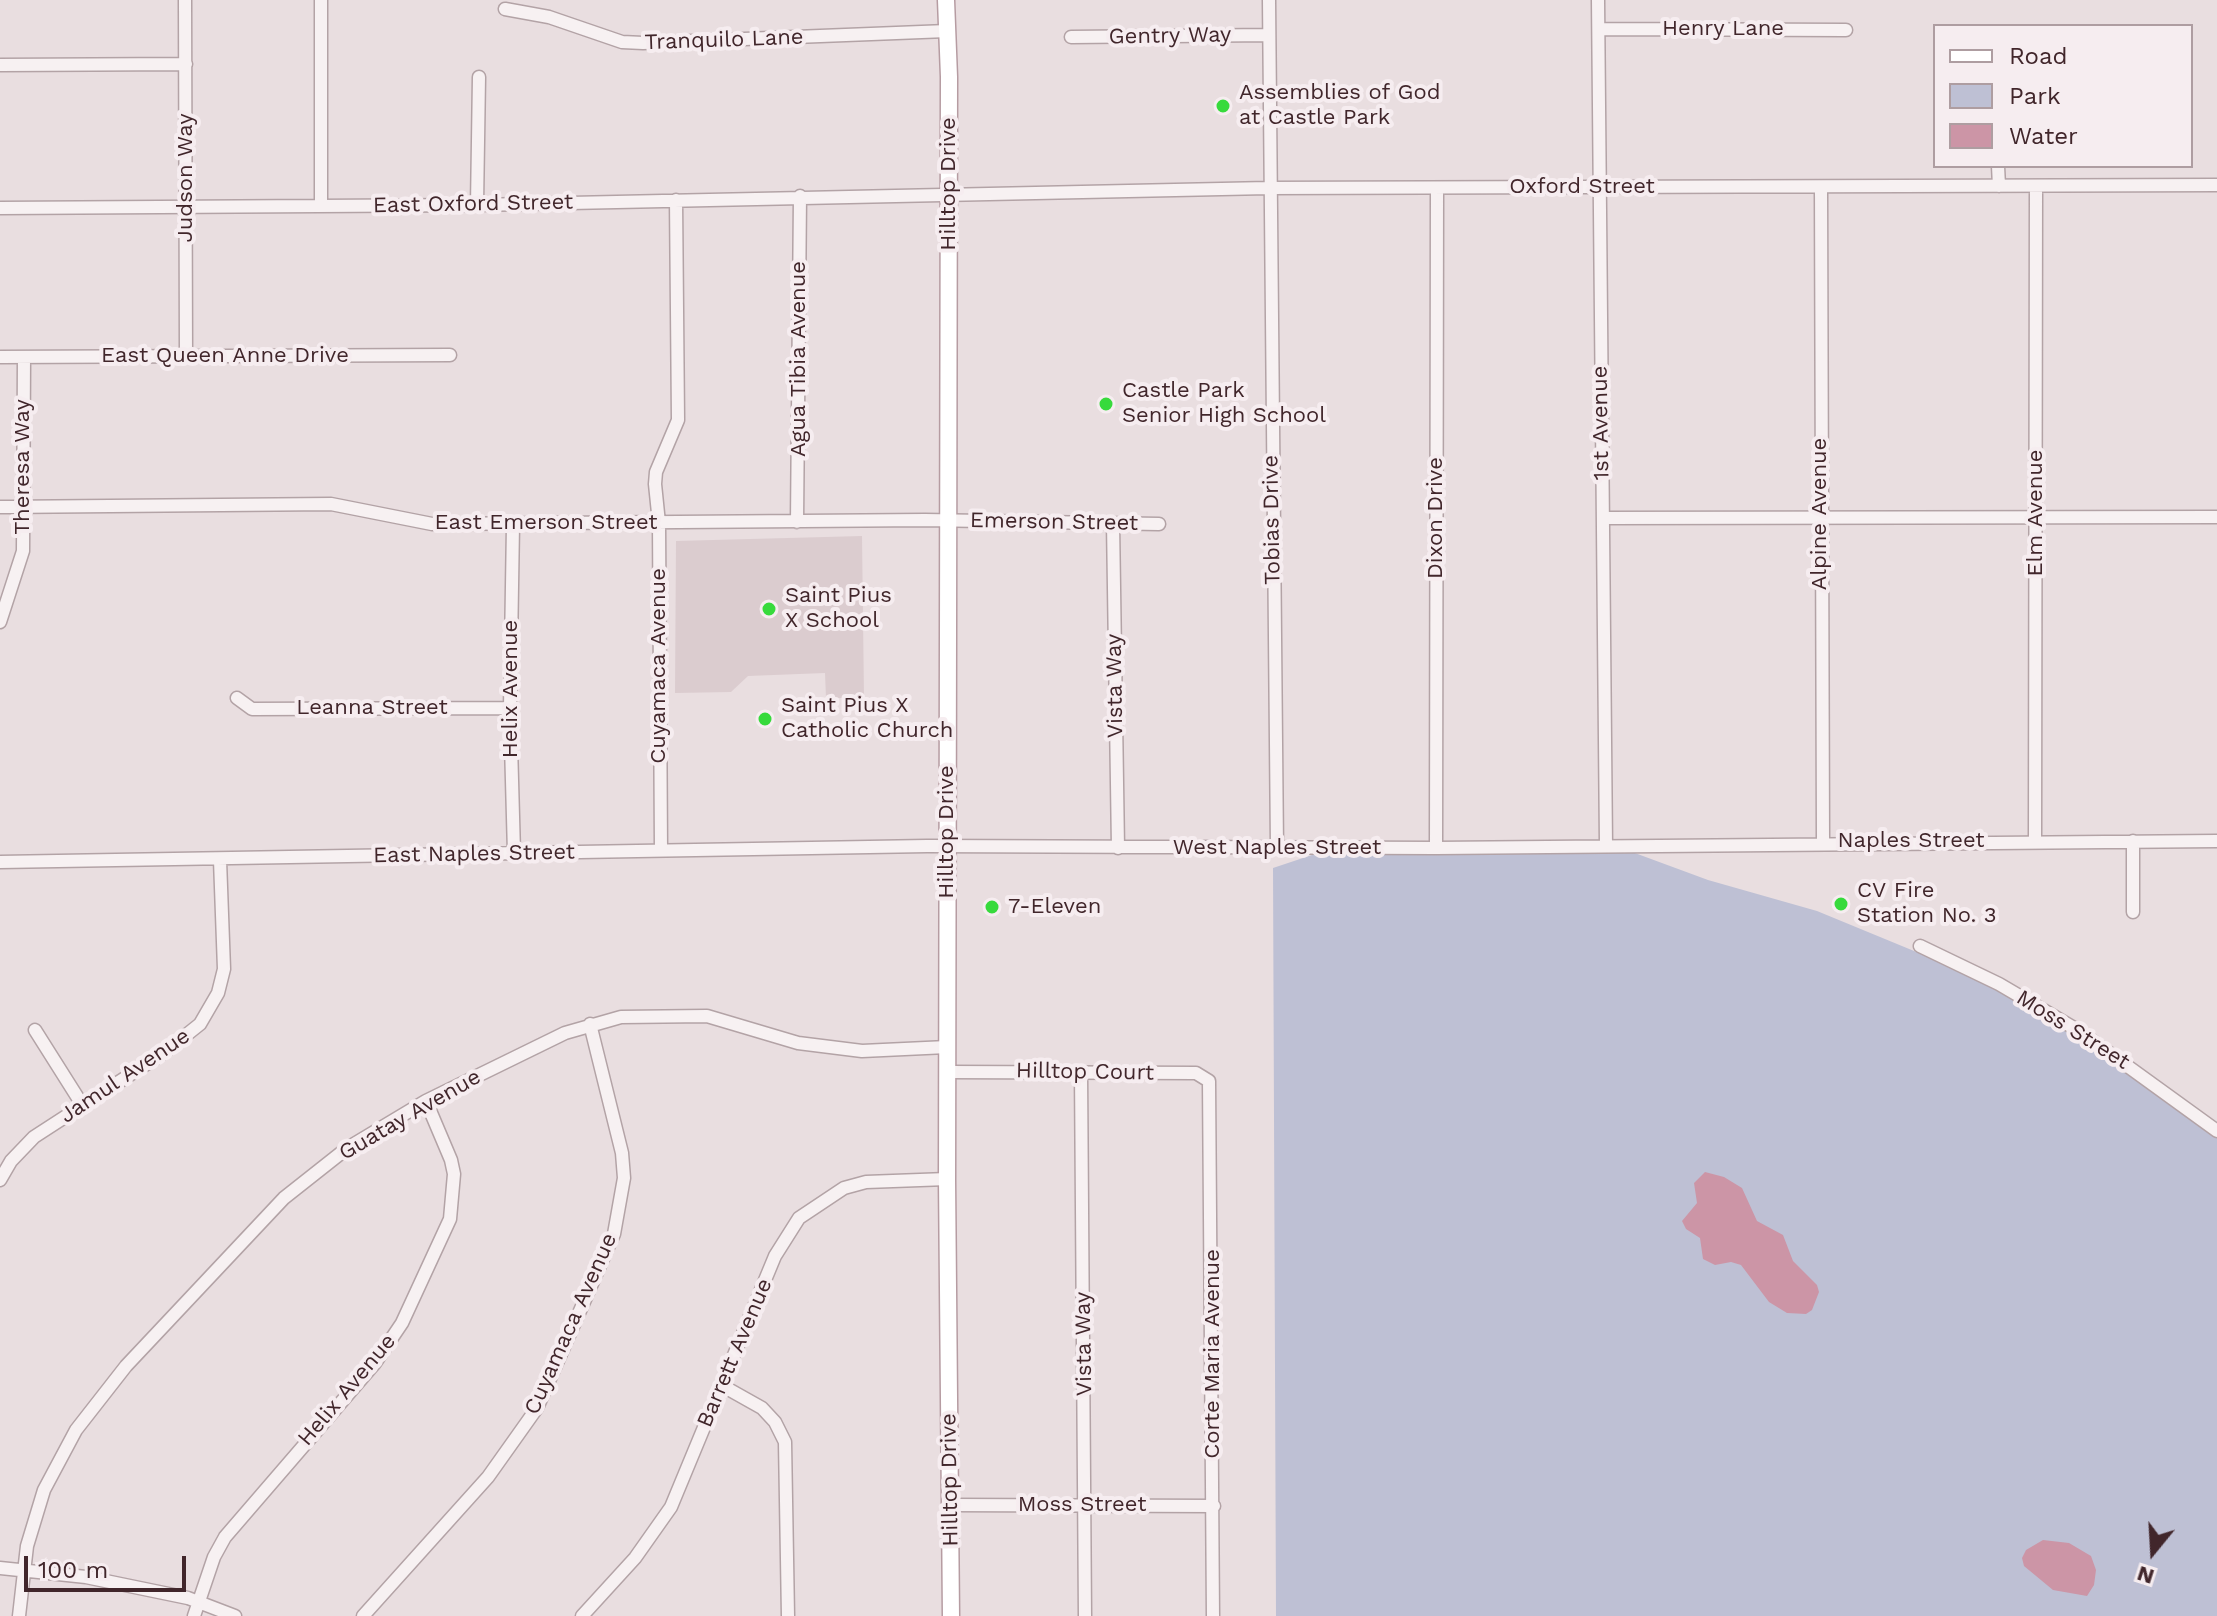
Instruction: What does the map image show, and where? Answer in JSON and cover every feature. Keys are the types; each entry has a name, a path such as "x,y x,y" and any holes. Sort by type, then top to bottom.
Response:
{"main road":[{"name":"Hilltop Drive","path":"946,0 949,521 947,1179 951,1616"}],"street":[{"name":"Judson Way","path":"185,0 186,356"},
{"path":"321,0 321,205"},
{"name":"Tobias Drive","path":"1269,0 1268,188 1277,847"},
{"name":"1st Avenue","path":"1598,0 1597,187 1606,845"},
{"name":"Tranquilo Lane","path":"505,9 549,17 622,42 947,31"},
{"name":"Henry Lane","path":"1599,29 1846,30"},
{"name":"Gentry Way","path":"1071,37 1269,35"},
{"path":"0,65 186,64"},
{"path":"477,205 479,77"},
{"path":"1998,168 1999,186"},
{"name":"Oxford Street","path":"946,193 1268,188 2217,185"},
{"name":"Elm Avenue","path":"2035,841 2036,186"},
{"name":"Alpine Avenue","path":"1821,187 1823,842"},
{"name":"Dixon Drive","path":"1436,848 1437,188"},
{"name":"East Oxford Street","path":"0,208 477,205 946,193"},
{"name":"Agua Tibia Avenue","path":"797,522 800,196"},
{"name":"Cuyamaca Avenue","path":"661,850 656,472 678,420 676,200"},
{"name":"East Queen Anne Drive","path":"0,357 450,355"},
{"name":"Theresa Way","path":"0,622 23,551 24,357"},
{"name":"East Emerson Street","path":"0,507 331,504 432,524 949,521"},
{"path":"1603,518 2217,517"},
{"name":"Emerson Street","path":"949,521 1159,524"},
{"name":"Vista Way","path":"1113,523 1118,848"},
{"name":"Helix Avenue","path":"513,525 510,708 514,853"},
{"name":"Leanna Street","path":"237,698 252,709 510,708"},
{"path":"2133,841 2133,912"},
{"name":"Naples Street","path":"1606,845 2217,841"},
{"name":"West Naples Street","path":"947,849 1606,845"},
{"name":"East Naples Street","path":"0,862 927,846 947,849"},
{"name":"Jamul Avenue","path":"0,1180 11,1161 34,1137 195,1030 210,1009 224,969 220,860"},
{"name":"Moss Street","path":"1920,946 1999,984 2079,1031 2217,1131"},
{"name":"Guatay Avenue","path":"19,1616 22,1570 44,1490 76,1430 126,1366 284,1198 346,1149 426,1101 590,1024 621,1017 707,1016 812,1045 862,1051 947,1047"},
{"name":"Cuyamaca Avenue","path":"363,1616 488,1477 537,1408 614,1234 624,1178 622,1153 590,1024"},
{"path":"35,1030 83,1106"},
{"name":"Hilltop Court","path":"949,1072 1196,1073 1209,1081 1210,1091"},
{"name":"Vista Way","path":"1081,1072 1085,1616"},
{"name":"Corte Maria Avenue","path":"1210,1091 1213,1616"},
{"name":"Helix Avenue","path":"194,1616 214,1557 225,1537 375,1363 402,1323 450,1219 454,1174 426,1101"},
{"name":"Barrett Avenue","path":"582,1616 635,1558 666,1515 775,1256 799,1218 844,1188 866,1182 947,1179"},
{"path":"721,1385 762,1408 775,1422 785,1442 788,1616"},
{"name":"Moss Street","path":"950,1505 1214,1506"},
{"path":"0,1568 86,1577 199,1602 235,1616"}],"shaded area":[{"name":"Saint Pius X School","path":"862,536 864,698 826,698 825,673 748,676 731,692 675,693 676,541"}],"green space":[{"path":"1605,842 1708,880 1817,911 1948,965 2054,1020 2217,1132 2217,1616 1276,1616 1273,868 1345,844"}],"water":[{"path":"1705,1172 1724,1177 1742,1188 1757,1221 1783,1235 1793,1261 1817,1285 1819,1292 1812,1310 1806,1314 1787,1313 1769,1302 1741,1265 1731,1262 1715,1265 1703,1259 1700,1238 1686,1229 1682,1221 1697,1203 1694,1183"},
{"path":"2043,1540 2069,1543 2091,1556 2096,1570 2094,1585 2087,1596 2053,1590 2024,1566 2022,1558 2026,1550"}],"place":[{"name":"Assemblies of God at Castle Park","path":"1223,106"},
{"name":"Castle Park Senior High School","path":"1106,404"},
{"name":"Saint Pius X School","path":"769,609"},
{"name":"Saint Pius X Catholic Church","path":"765,719"},
{"name":"CV Fire Station No. 3","path":"1841,904"},
{"name":"7-Eleven","path":"992,907"}]}
